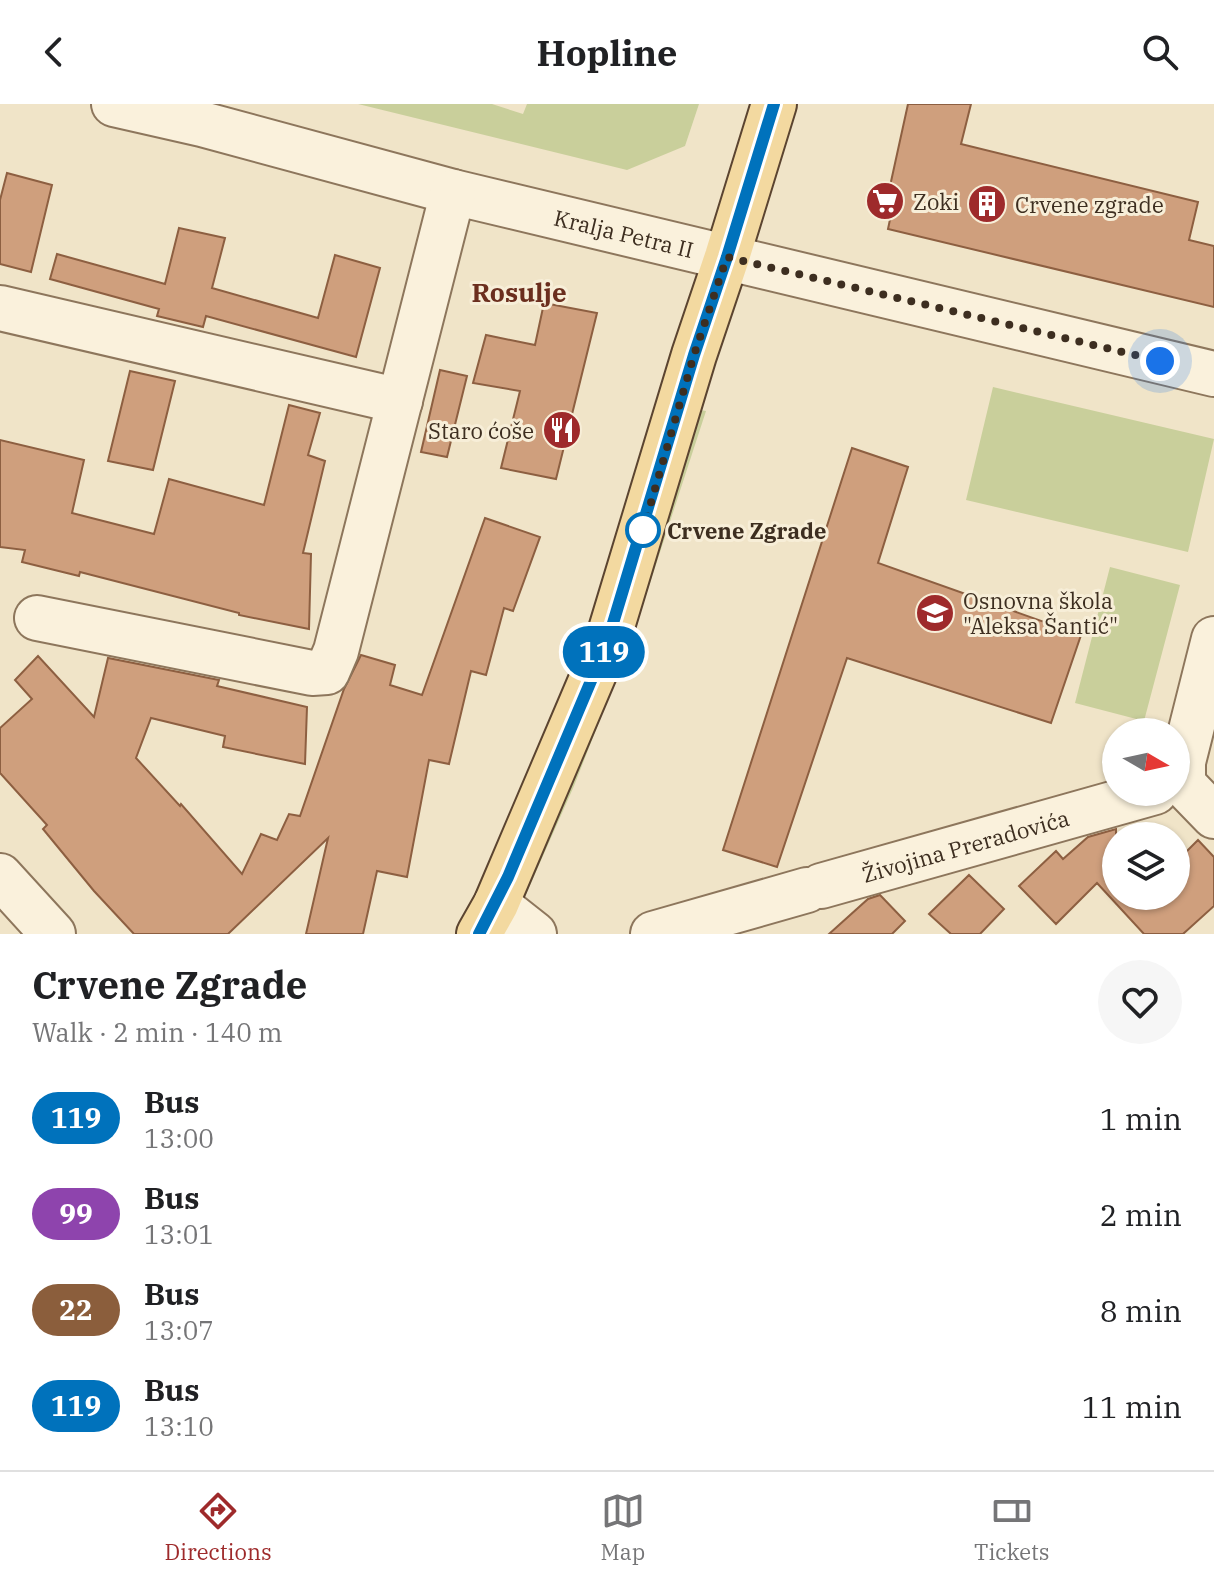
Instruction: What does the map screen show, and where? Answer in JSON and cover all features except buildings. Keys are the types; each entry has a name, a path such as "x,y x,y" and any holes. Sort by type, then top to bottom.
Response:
{"main road":[{"path":"487,919 607,643 774,104"}],"street":[{"name":"Kralja Petra II","path":"114,104 205,114 453,192 1214,374"},
{"path":"37,618 312,673 327,672 336,651 453,192"},
{"path":"0,308 400,401"},
{"path":"1190,734 1214,639"},
{"path":"1190,800 1214,816"},
{"name":"Živojina Preradovića","path":"653,934 1104,806"},
{"path":"0,876 53,934"},
{"path":"487,919 534,934"}],"green space":[{"path":"358,104 492,104 523,114 527,104 699,104 685,146 627,170"},
{"path":"993,387 1214,439 1188,552 966,500"},
{"path":"700,410 706,411 636,626 631,614"},
{"path":"1110,567 1180,585 1145,718 1132,718 1075,703"},
{"path":"615,681 574,786 523,901 522,889 609,683"}],"bus line":[{"name":"119","path":"479,934 508,877 607,643 774,104"}],"place":[{"name":"Zoki","path":"885,201"},
{"name":"Crvene zgrade","path":"987,204"},
{"name":"Staro ćoše","path":"562,430"},
{"name":"Crvene Zgrade","path":"643,530"},
{"name":"Osnovna škola \"Aleksa Šantić\"","path":"935,613"}],"district":[{"name":"Rosulje","path":"519,292"}],"route":[{"path":"643,530 694,355 727,257 1160,361"}]}
